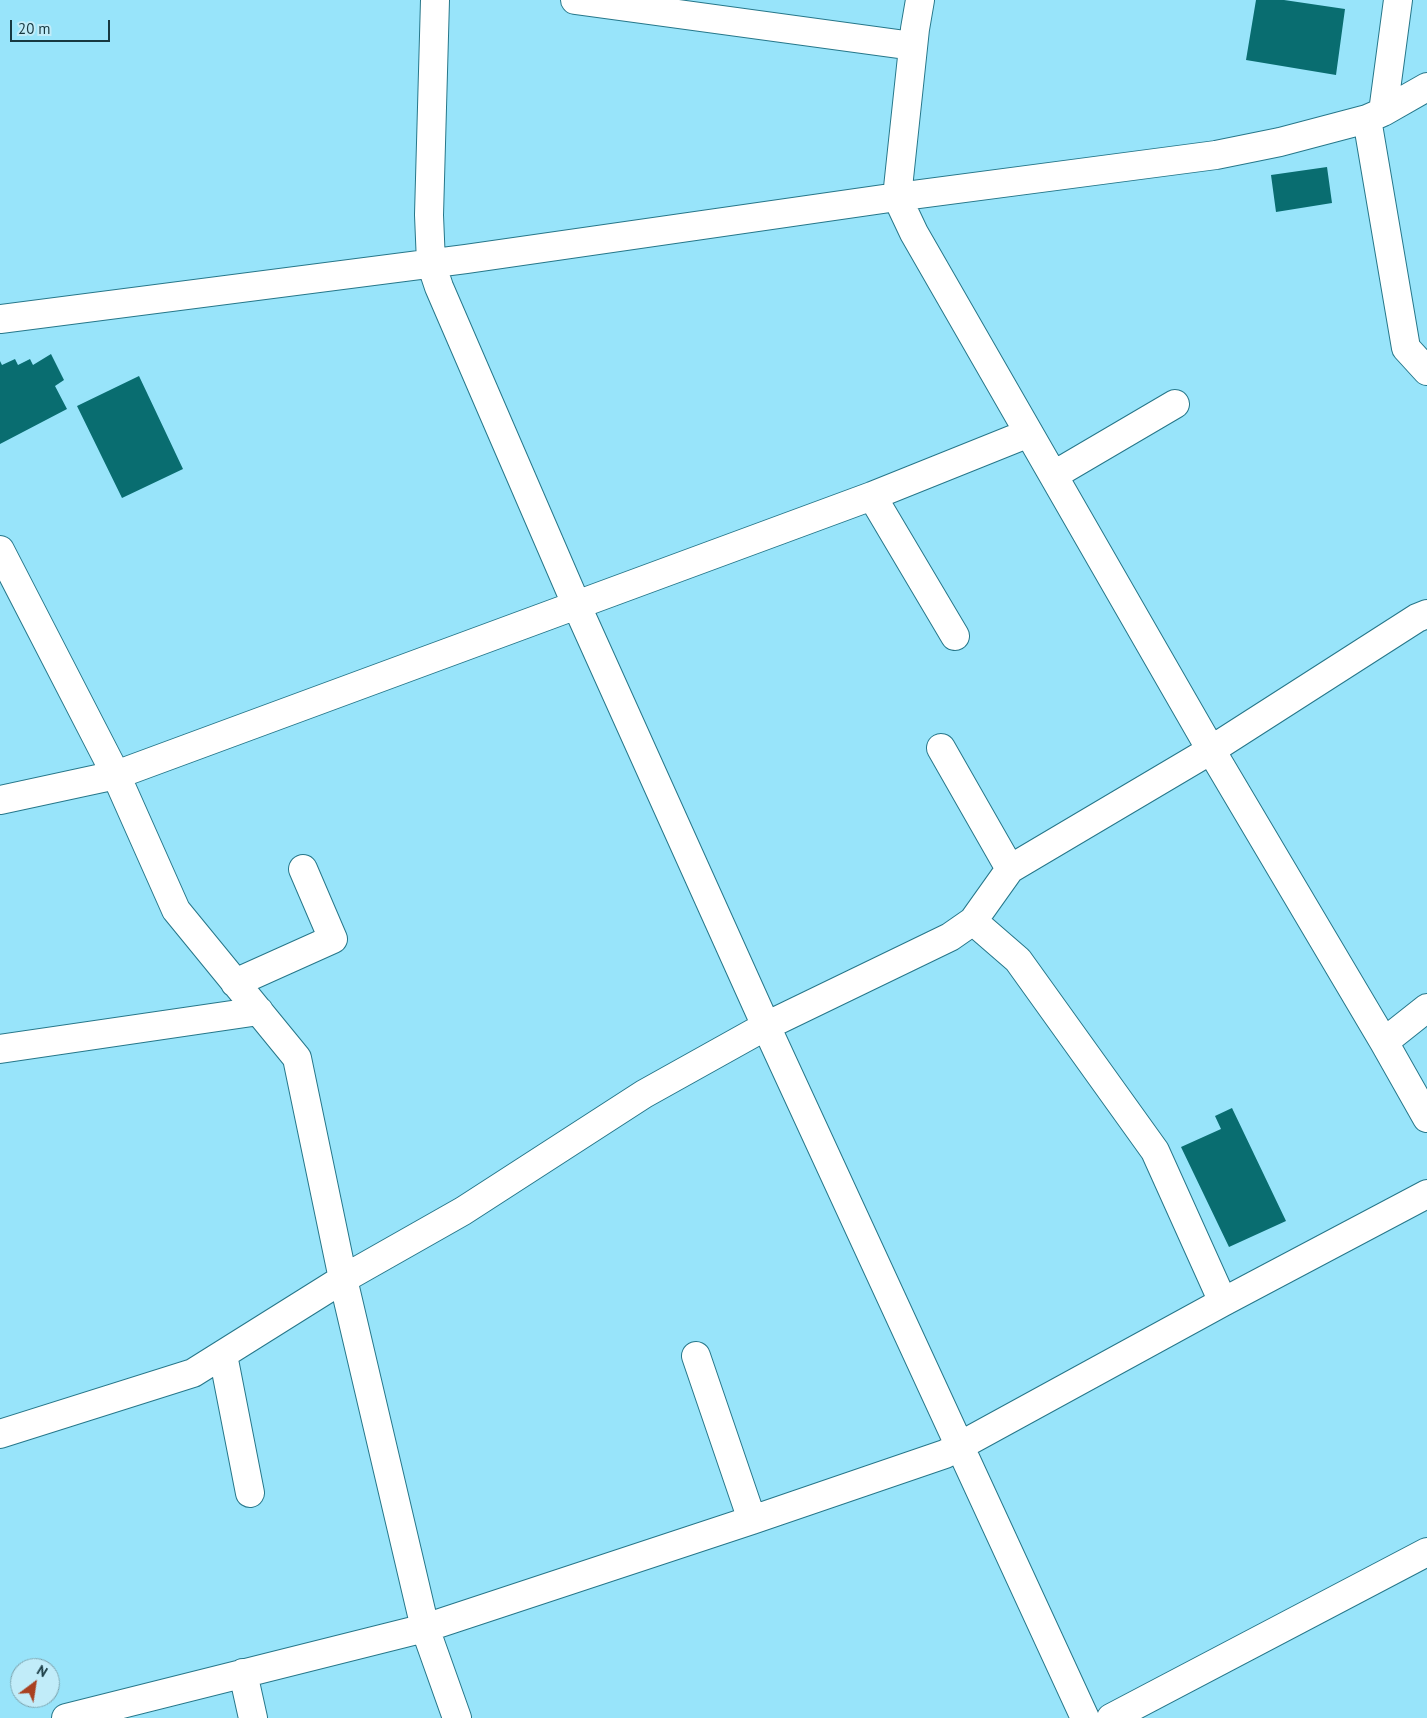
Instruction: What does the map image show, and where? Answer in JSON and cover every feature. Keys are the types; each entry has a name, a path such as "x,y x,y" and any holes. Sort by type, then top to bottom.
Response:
{"street":[{"path":"435,0 429,215 431,263 443,296 576,604 766,1026 1085,1718"},
{"path":"575,0 913,46"},
{"path":"920,0 913,46 897,197 914,232 1029,434 1054,474 1211,750 1427,1118"},
{"path":"1398,0 1375,115 1406,348 1427,371"},
{"path":"0,319 431,263 897,197 1216,155 1280,142 1375,115 1427,87"},
{"path":"1054,474 1175,404"},
{"path":"0,800 116,775 872,496 1029,434"},
{"path":"872,496 955,636"},
{"path":"0,550 116,775 176,910 297,1058 343,1279 425,1628 457,1718"},
{"path":"0,1434 193,1373 343,1279 463,1211 644,1094 766,1026 950,937 973,922 1010,869 1211,750 1427,614"},
{"path":"941,748 1010,869"},
{"path":"236,983 333,939 303,868"},
{"path":"973,922 1018,960 1155,1151 1223,1302"},
{"path":"1384,1042 1427,1008"},
{"path":"0,1049 259,1011"},
{"path":"66,1718 425,1628 945,1454 1223,1302 1427,1194"},
{"path":"223,1355 250,1493"},
{"path":"696,1356 752,1520"},
{"path":"1111,1718 1427,1552"},
{"path":"243,1673 253,1718"}],"building":[{"path":"1256,0 1284,0 1345,9 1336,75 1246,60"},
{"path":"1327,167 1332,203 1276,212 1271,175"},
{"path":"51,354 64,380 55,386 67,409 0,444 0,361 2,365 15,359 18,365 30,359 33,365"},
{"path":"139,376 183,469 122,498 77,406"},
{"path":"1232,1108 1286,1221 1229,1247 1181,1147 1221,1129 1215,1116"}]}
